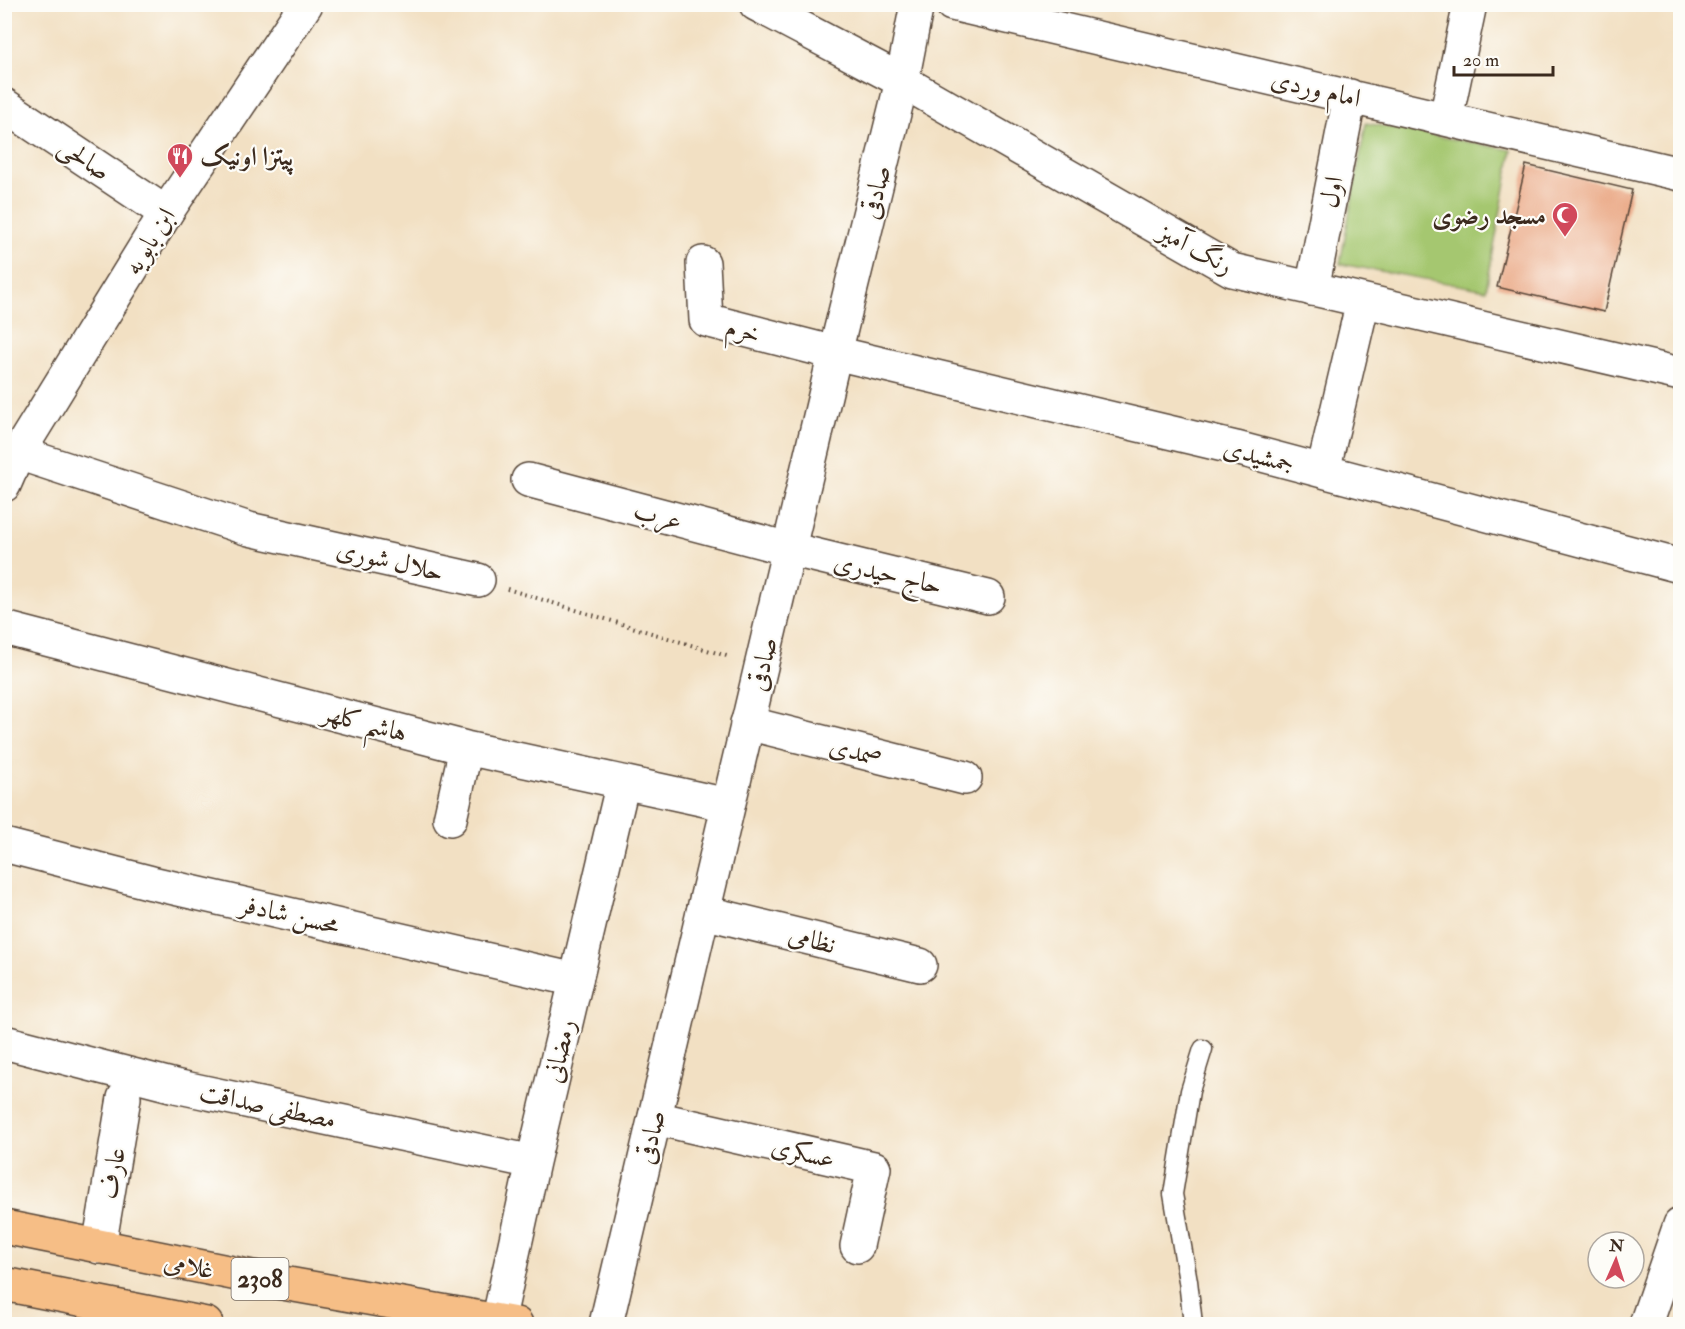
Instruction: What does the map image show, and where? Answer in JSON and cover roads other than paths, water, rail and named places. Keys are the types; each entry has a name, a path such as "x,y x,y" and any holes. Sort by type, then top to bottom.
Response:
{"main road":[{"name":"غلامی","path":"4,1227 277,1282 507,1323"},
{"name":"2308","path":"4,1284 206,1324"}],"street":[{"name":"رنگ آمیز","path":"756,4 902,81 1232,270 1680,374"},
{"name":"صادقی","path":"606,1324 835,353 902,81 917,4"},
{"name":"امام وردی","path":"952,4 1680,174"},
{"path":"1446,118 1470,4"},
{"name":"ابن بابویه","path":"4,485 18,453 166,213 302,6"},
{"name":"اول","path":"1311,289 1350,96"},
{"name":"صالحی","path":"4,105 166,213"},
{"name":"خرم","path":"703,263 706,320 835,353"},
{"path":"1323,471 1363,301"},
{"name":"جمشیدی","path":"835,353 1236,448 1680,566"},
{"name":"حلال شوری","path":"18,453 249,529 478,580"},
{"name":"عرب","path":"528,480 789,549"},
{"name":"حاج حیدری","path":"789,549 988,597"},
{"name":"هاشم کلهر","path":"4,628 466,748 728,805"},
{"name":"صمدی","path":"747,723 965,778"},
{"path":"450,819 466,748"},
{"name":"رمضانی","path":"507,1323 533,1162 623,782"},
{"name":"محسن شادفر","path":"4,845 152,883 576,980"},
{"name":"نظامی","path":"703,912 920,965"},
{"name":"مصطفی صداقت","path":"4,1042 175,1086 533,1162"},
{"name":"عارف","path":"99,1247 124,1098"},
{"name":"عسکری","path":"655,1118 874,1168 857,1246"},
{"path":"1646,1324 1680,1225"}],"lane":[{"path":"1193,1324 1173,1194 1190,1091 1203,1049"}],"place":[{"name":"پیتزا اونیک","path":"180,179"},
{"name":"مسجد رضوی","path":"1565,238"}]}
